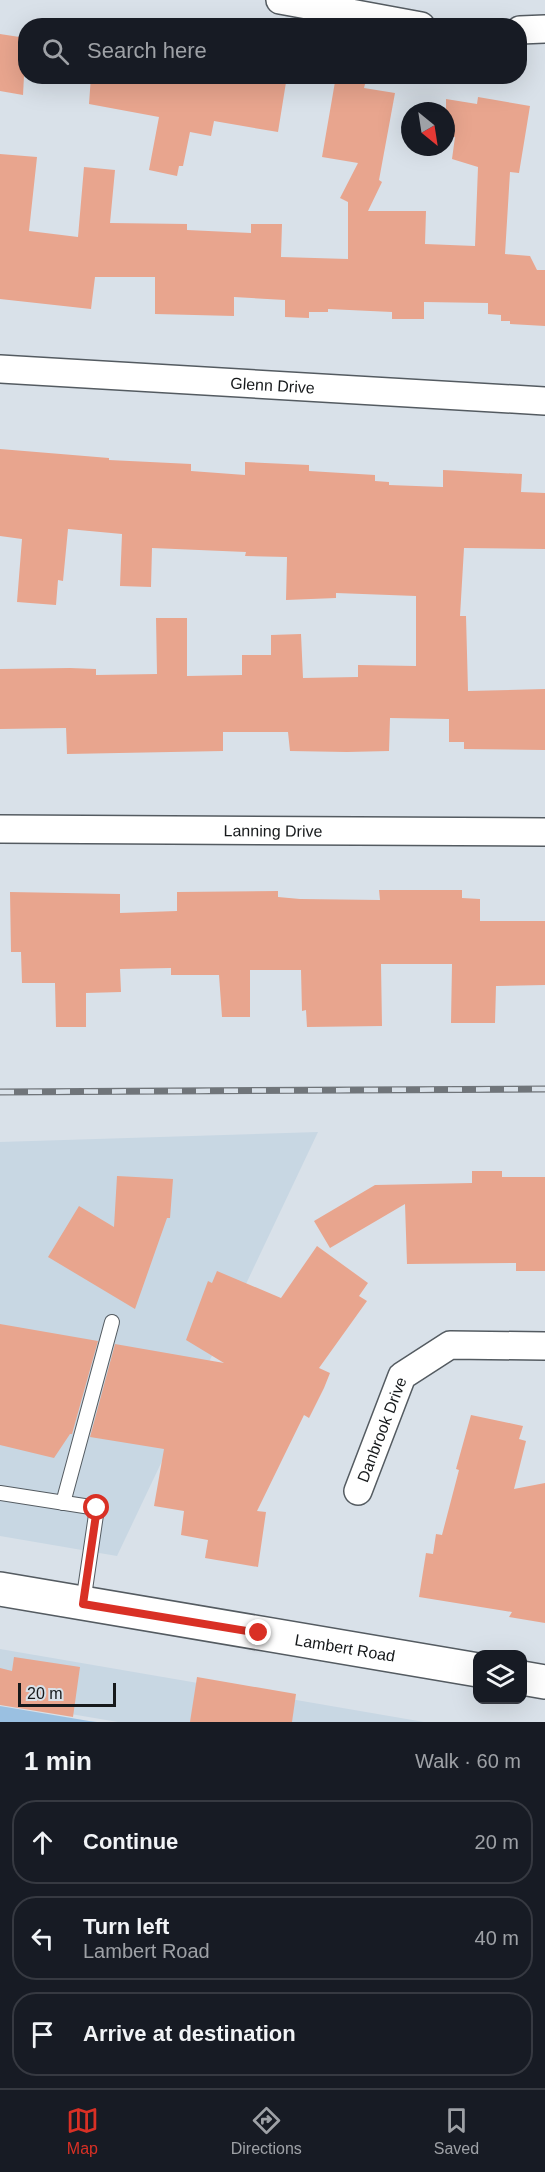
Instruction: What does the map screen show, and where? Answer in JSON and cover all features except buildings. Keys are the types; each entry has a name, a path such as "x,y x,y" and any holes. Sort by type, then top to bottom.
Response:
{"main road":[{"name":"Lambert Road","path":"0,1589 473,1669"},
{"path":"527,1679 545,1682"}],"street":[{"path":"280,0 378,18"},
{"path":"527,30 545,29"},
{"name":"Glenn Drive","path":"0,369 545,401"},
{"name":"Lanning Drive","path":"0,829 545,832"},
{"name":"Danbrook Drive","path":"358,1491 402,1376 450,1345 545,1346"}],"lane":[{"path":"63,1503 112,1322"},
{"path":"0,1493 97,1508 83,1604"}],"shaded area":[{"path":"318,1132 117,1556 0,1536 0,1142"},
{"path":"0,1649 424,1722 118,1722 0,1702"},
{"path":"0,1706 89,1721 97,1722 0,1722"}],"railway":[{"path":"0,1092 545,1089"}],"route":[{"path":"97,1508 83,1604 259,1633"}]}
